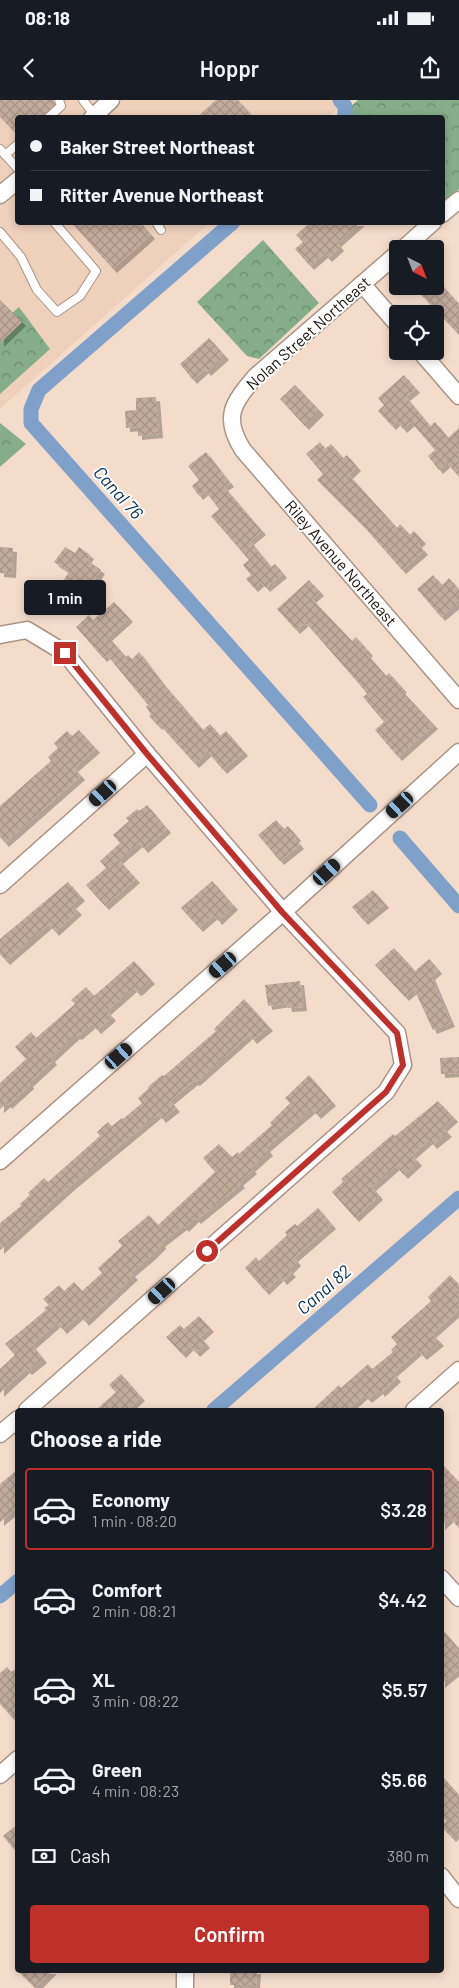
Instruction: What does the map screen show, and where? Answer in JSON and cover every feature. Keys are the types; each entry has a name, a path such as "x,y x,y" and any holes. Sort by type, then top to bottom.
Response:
{"street":[{"path":"95,115 111,100"},
{"path":"0,195 15,182"},
{"path":"445,212 459,200"},
{"path":"413,240 430,225"},
{"name":"Nolan Street Northeast","path":"231,422 239,396 256,376 389,261"},
{"path":"362,284 389,315"},
{"path":"428,360 459,396"},
{"name":"Riley Avenue Northeast","path":"231,422 235,438 243,450 459,700"},
{"path":"0,635 27,630 65,653 147,754 282,912 397,1033 403,1065 386,1092 29,1408"},
{"path":"0,1161 282,912 459,752"},
{"path":"0,885 147,754"},
{"path":"416,1408 459,1370"},
{"path":"0,1434 15,1422"},
{"path":"444,1581 459,1598"},
{"path":"0,1775 15,1762"},
{"path":"444,1880 459,1899"},
{"path":"184,1988 185,1973"}],"lane":[{"path":"51,115 61,106 59,100"},
{"path":"82,100 93,115"},
{"path":"15,146 3,152 15,166"},
{"path":"0,232 21,257 38,290 57,312 80,296 96,271 57,225"},
{"path":"158,225 160,230"}],"shaded area":[{"path":"0,100 347,100 330,115 15,115 15,225 207,225 0,409"}],"green space":[{"path":"358,100 459,100 459,189 445,201 445,115 341,115"},
{"path":"263,240 319,303 259,359 247,356 197,302"},
{"path":"19,307 50,349 0,394 0,324"},
{"path":"0,423 26,444 0,467"}],"building":[{"path":"0,100 53,100 55,104 45,115 15,115 15,133 0,117"},
{"path":"216,100 238,100 251,115 199,115"},
{"path":"74,225 143,225 151,235 113,269"},
{"path":"308,225 358,225 337,243 340,247 328,258 324,254 310,266 295,249 303,242 296,235"},
{"path":"444,287 459,304 459,335 444,319 444,305 431,305 421,295 444,295"},
{"path":"0,300 22,322 0,343"},
{"path":"209,338 225,356 207,372 205,369 193,380 180,364"},
{"path":"404,375 416,389 406,397 430,426 435,422 448,438 459,428 459,477 447,463 439,470 428,456 435,450 411,422 403,429 397,421 392,426 378,411 384,405 378,398"},
{"path":"295,385 320,411 305,426 280,399"},
{"path":"156,397 159,434 138,436 138,427 126,428 125,411 136,410 136,398"},
{"path":"320,442 325,449 331,444 343,458 347,455 357,467 349,475 397,528 400,524 410,535 414,531 422,540 418,544 424,551 402,570 366,529 317,480 323,474 306,454"},
{"path":"206,452 230,483 224,487 262,531 250,541 271,567 275,564 283,574 266,588 261,582 254,588 246,579 251,575 243,565 249,560 211,516 219,509 205,491 199,496 192,486 199,480 188,466"},
{"path":"0,547 13,548 12,574 0,573"},
{"path":"65,547 75,553 79,547 90,555 87,560 101,570 83,597 62,582 69,572 54,562"},
{"path":"433,575 442,585 449,578 459,590 459,602 441,617 417,589"},
{"path":"309,580 320,592 312,599 352,641 356,637 369,652 367,654 386,676 389,673 403,689 401,690 434,725 398,757 375,730 384,722 363,697 367,694 360,685 305,622 296,630 277,609"},
{"path":"114,602 129,618 108,637 126,657 128,655 132,659 139,652 203,730 210,724 220,736 226,731 244,752 223,770 208,752 195,764 160,725 158,726 149,716 151,714 146,707 148,705 107,655 103,658 76,627 89,615 93,620"},
{"path":"79,730 96,749 74,768 81,776 5,843 0,837 0,806 51,761 48,757 58,748 54,743 67,731 72,736"},
{"path":"147,805 167,829 144,849 139,843 119,860 136,879 105,906 86,885 106,868 100,861 120,843 113,835 129,821 126,818 137,809 139,811"},
{"path":"276,820 284,829 288,826 297,837 295,839 300,845 280,861 258,835"},
{"path":"212,881 234,906 218,921 214,915 199,928 181,908"},
{"path":"68,882 81,897 72,905 78,911 55,932 49,924 6,961 0,954 0,939"},
{"path":"373,890 385,904 364,921 352,907"},
{"path":"394,948 415,971 429,959 438,970 431,976 451,1023 433,1030 414,989 405,997 375,965"},
{"path":"134,961 151,980 137,992 133,988 107,1011 112,1017 97,1030 92,1024 78,1036 76,1035 51,1058 53,1061 29,1083 30,1085 8,1105 7,1103 0,1109 0,1083 26,1059 15,1047 31,1032 36,1038 75,1004 71,1000 86,987 94,996"},
{"path":"300,981 303,1007 288,1008 287,1003 268,1006 265,985"},
{"path":"244,999 269,1027 253,1040 249,1035 196,1082 194,1081 170,1101 176,1108 162,1119 158,1114 72,1185 0,1250 0,1223 21,1206 20,1204 30,1195 28,1193 44,1178 48,1182 100,1136 97,1132 108,1122 112,1126 142,1103 138,1098 148,1087 162,1075 164,1076 216,1031 214,1029"},
{"path":"459,1057 459,1073 441,1074 440,1058"},
{"path":"309,1075 332,1102 317,1115 312,1109 266,1148 269,1152 251,1168 253,1170 239,1182 241,1184 197,1220 195,1218 185,1228 183,1226 161,1243 162,1245 151,1256 131,1273 134,1276 85,1322 80,1315 63,1330 57,1323 32,1345 43,1359 28,1371 26,1369 0,1393 0,1369 15,1355 5,1344 46,1310 44,1308 49,1305 43,1299 59,1285 64,1291 74,1282 82,1291 102,1273 98,1268 122,1246 118,1241 149,1215 158,1225 215,1172 203,1158 219,1144 232,1157 238,1152 239,1154 272,1125 270,1123 290,1103 285,1098"},
{"path":"438,1101 454,1118 443,1128 448,1133 433,1145 429,1140 412,1155 418,1162 404,1175 396,1166 372,1187 379,1196 355,1218 332,1192 343,1182 341,1179 393,1134 395,1136"},
{"path":"318,1208 332,1225 294,1258 297,1262 289,1270 292,1273 283,1281 280,1277 265,1291 245,1268 256,1257 259,1261 287,1235 285,1232 295,1224 297,1226"},
{"path":"450,1275 459,1285 459,1310 432,1334 440,1342 423,1356 418,1351 393,1373 397,1378 381,1393 379,1390 368,1399 364,1395 349,1408 314,1408 339,1385 341,1388 368,1364 372,1369 393,1352 391,1350 397,1344 391,1337 431,1301 428,1297"},
{"path":"199,1316 210,1328 200,1337 206,1344 196,1353 190,1346 182,1354 166,1337 180,1325 184,1329"},
{"path":"121,1374 141,1397 129,1408 98,1408 116,1392 109,1385"},
{"path":"444,1466 459,1482 459,1528 450,1518 444,1523"},
{"path":"15,1472 15,1510 0,1522 0,1484"},
{"path":"444,1632 459,1649 459,1669 444,1682"},
{"path":"7,1667 11,1672 15,1669 15,1721 0,1704 0,1673"},
{"path":"444,1778 459,1795 459,1836 457,1833 452,1838 444,1829 446,1821 444,1819"},
{"path":"15,1826 15,1850 3,1836"},
{"path":"20,1973 50,1973 35,1988"},
{"path":"230,1973 257,1973 256,1985 230,1985"}],"waterway":[{"name":"Canal 76","path":"340,100 345,106 345,115"},
{"name":"Canal 76","path":"230,225 39,390 31,409 31,423 370,805"},
{"name":"Canal 76","path":"400,838 459,906"},
{"name":"Canal 82","path":"216,1408 459,1198"},
{"name":"Canal 82","path":"0,1596 15,1584"}],"route":[{"path":"65,653 147,754 282,912 397,1033 403,1065 386,1092 207,1251"}]}
